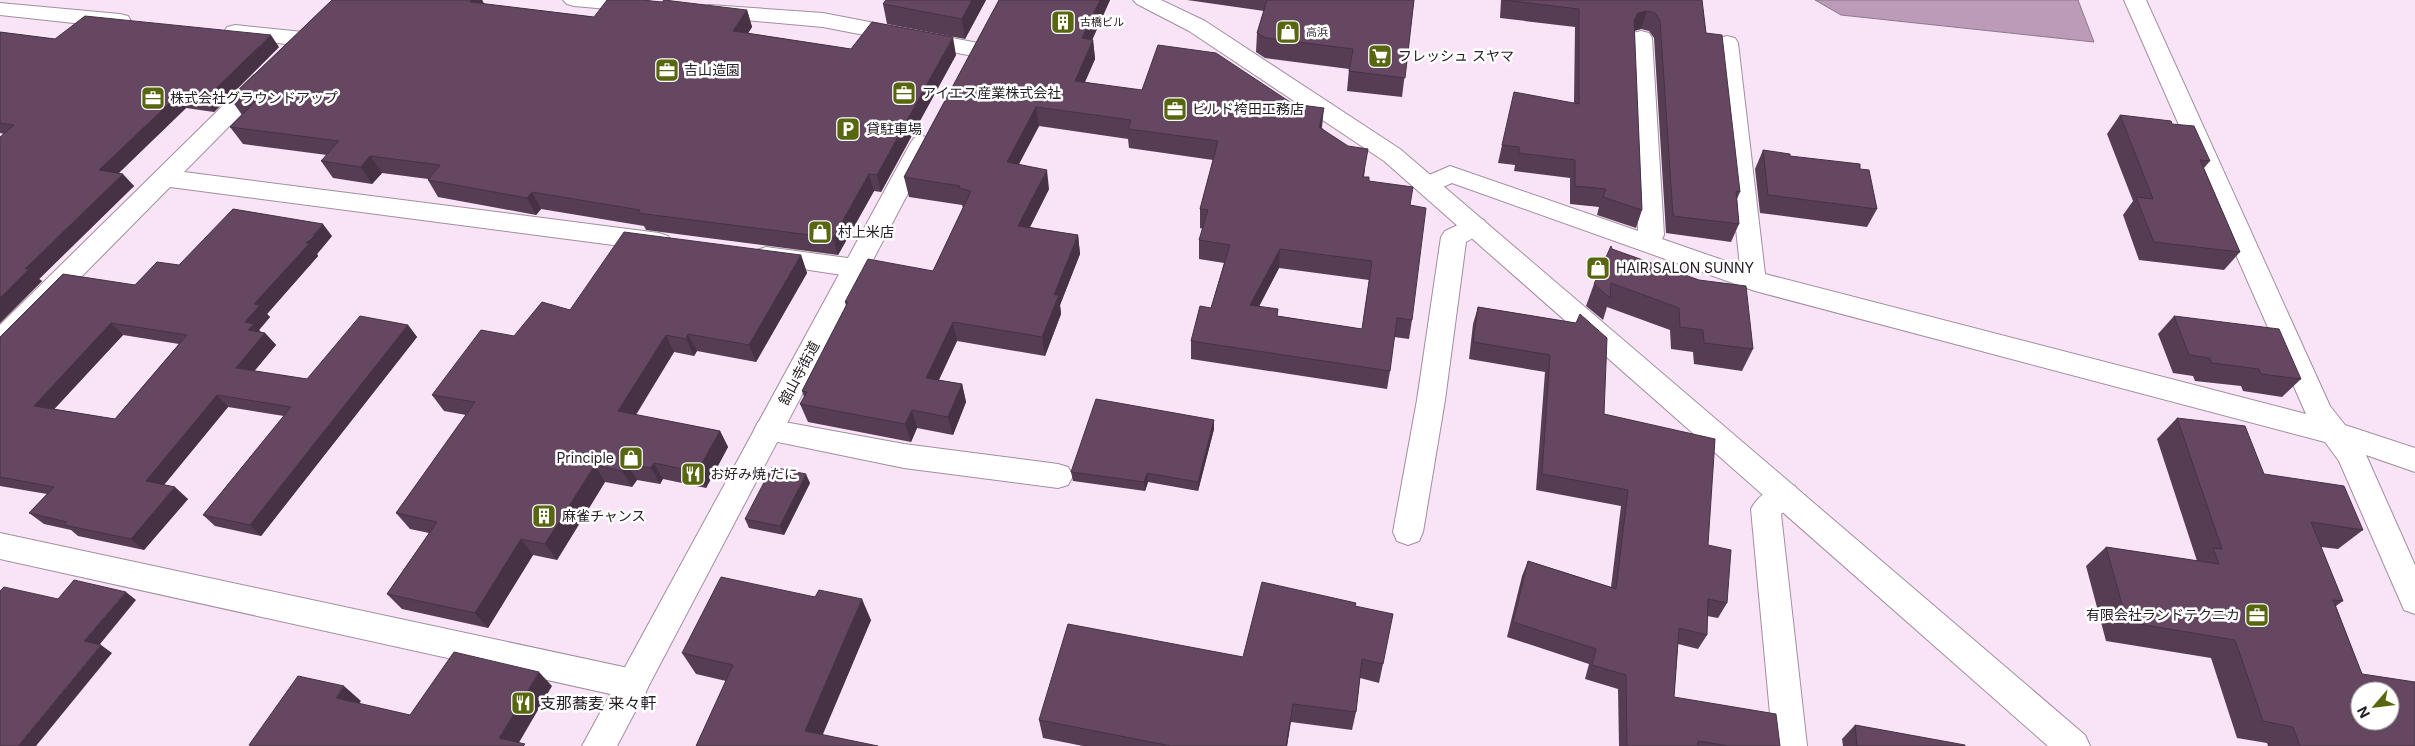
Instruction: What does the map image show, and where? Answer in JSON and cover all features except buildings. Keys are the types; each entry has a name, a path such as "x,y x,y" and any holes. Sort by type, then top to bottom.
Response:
{"street":[{"path":"574,0 660,8"},
{"path":"1144,0 1197,26 1360,132 1428,185 2073,746"},
{"path":"2135,0 2319,412 2351,455 2415,600"},
{"path":"0,9 137,22"},
{"path":"688,10 823,20 973,49"},
{"path":"960,74 986,24"},
{"path":"0,342 310,32 215,30"},
{"path":"1642,38 1651,235 1647,243"},
{"path":"1727,43 1753,270 1750,279"},
{"name":"舘山寺街道","path":"599,746 933,124"},
{"path":"1428,185 1450,174 1750,279 2334,433 2415,460"},
{"path":"164,178 678,245"},
{"path":"1408,532 1431,400 1454,237 1476,226"},
{"path":"747,254 856,268"},
{"path":"768,430 904,456 1058,476"},
{"path":"1785,496 1766,509 1790,746"},
{"path":"0,546 633,684"}],"shaded area":[{"path":"1815,0 2078,0 2094,42 1841,15"}],"place":[{"name":"古橋ビル","path":"1063,22"},
{"name":"高浜","path":"1288,32"},
{"name":"フレッシュ スヤマ","path":"1380,56"},
{"name":"吉山造園","path":"667,70"},
{"name":"アイエス産業株式会社","path":"904,93"},
{"name":"株式会社グラウンドアップ","path":"153,98"},
{"name":"ビルド袴田工務店","path":"1175,109"},
{"name":"貸駐車場","path":"848,129"},
{"name":"村上米店","path":"820,232"},
{"name":"HAIR SALON SUNNY","path":"1598,268"},
{"name":"Principle","path":"631,458"},
{"name":"お好み焼 たに","path":"693,474"},
{"name":"麻雀チャンス","path":"544,516"},
{"name":"有限会社ランドテクニカ","path":"2257,615"},
{"name":"支那蕎麦 来々軒","path":"523,703"}]}
